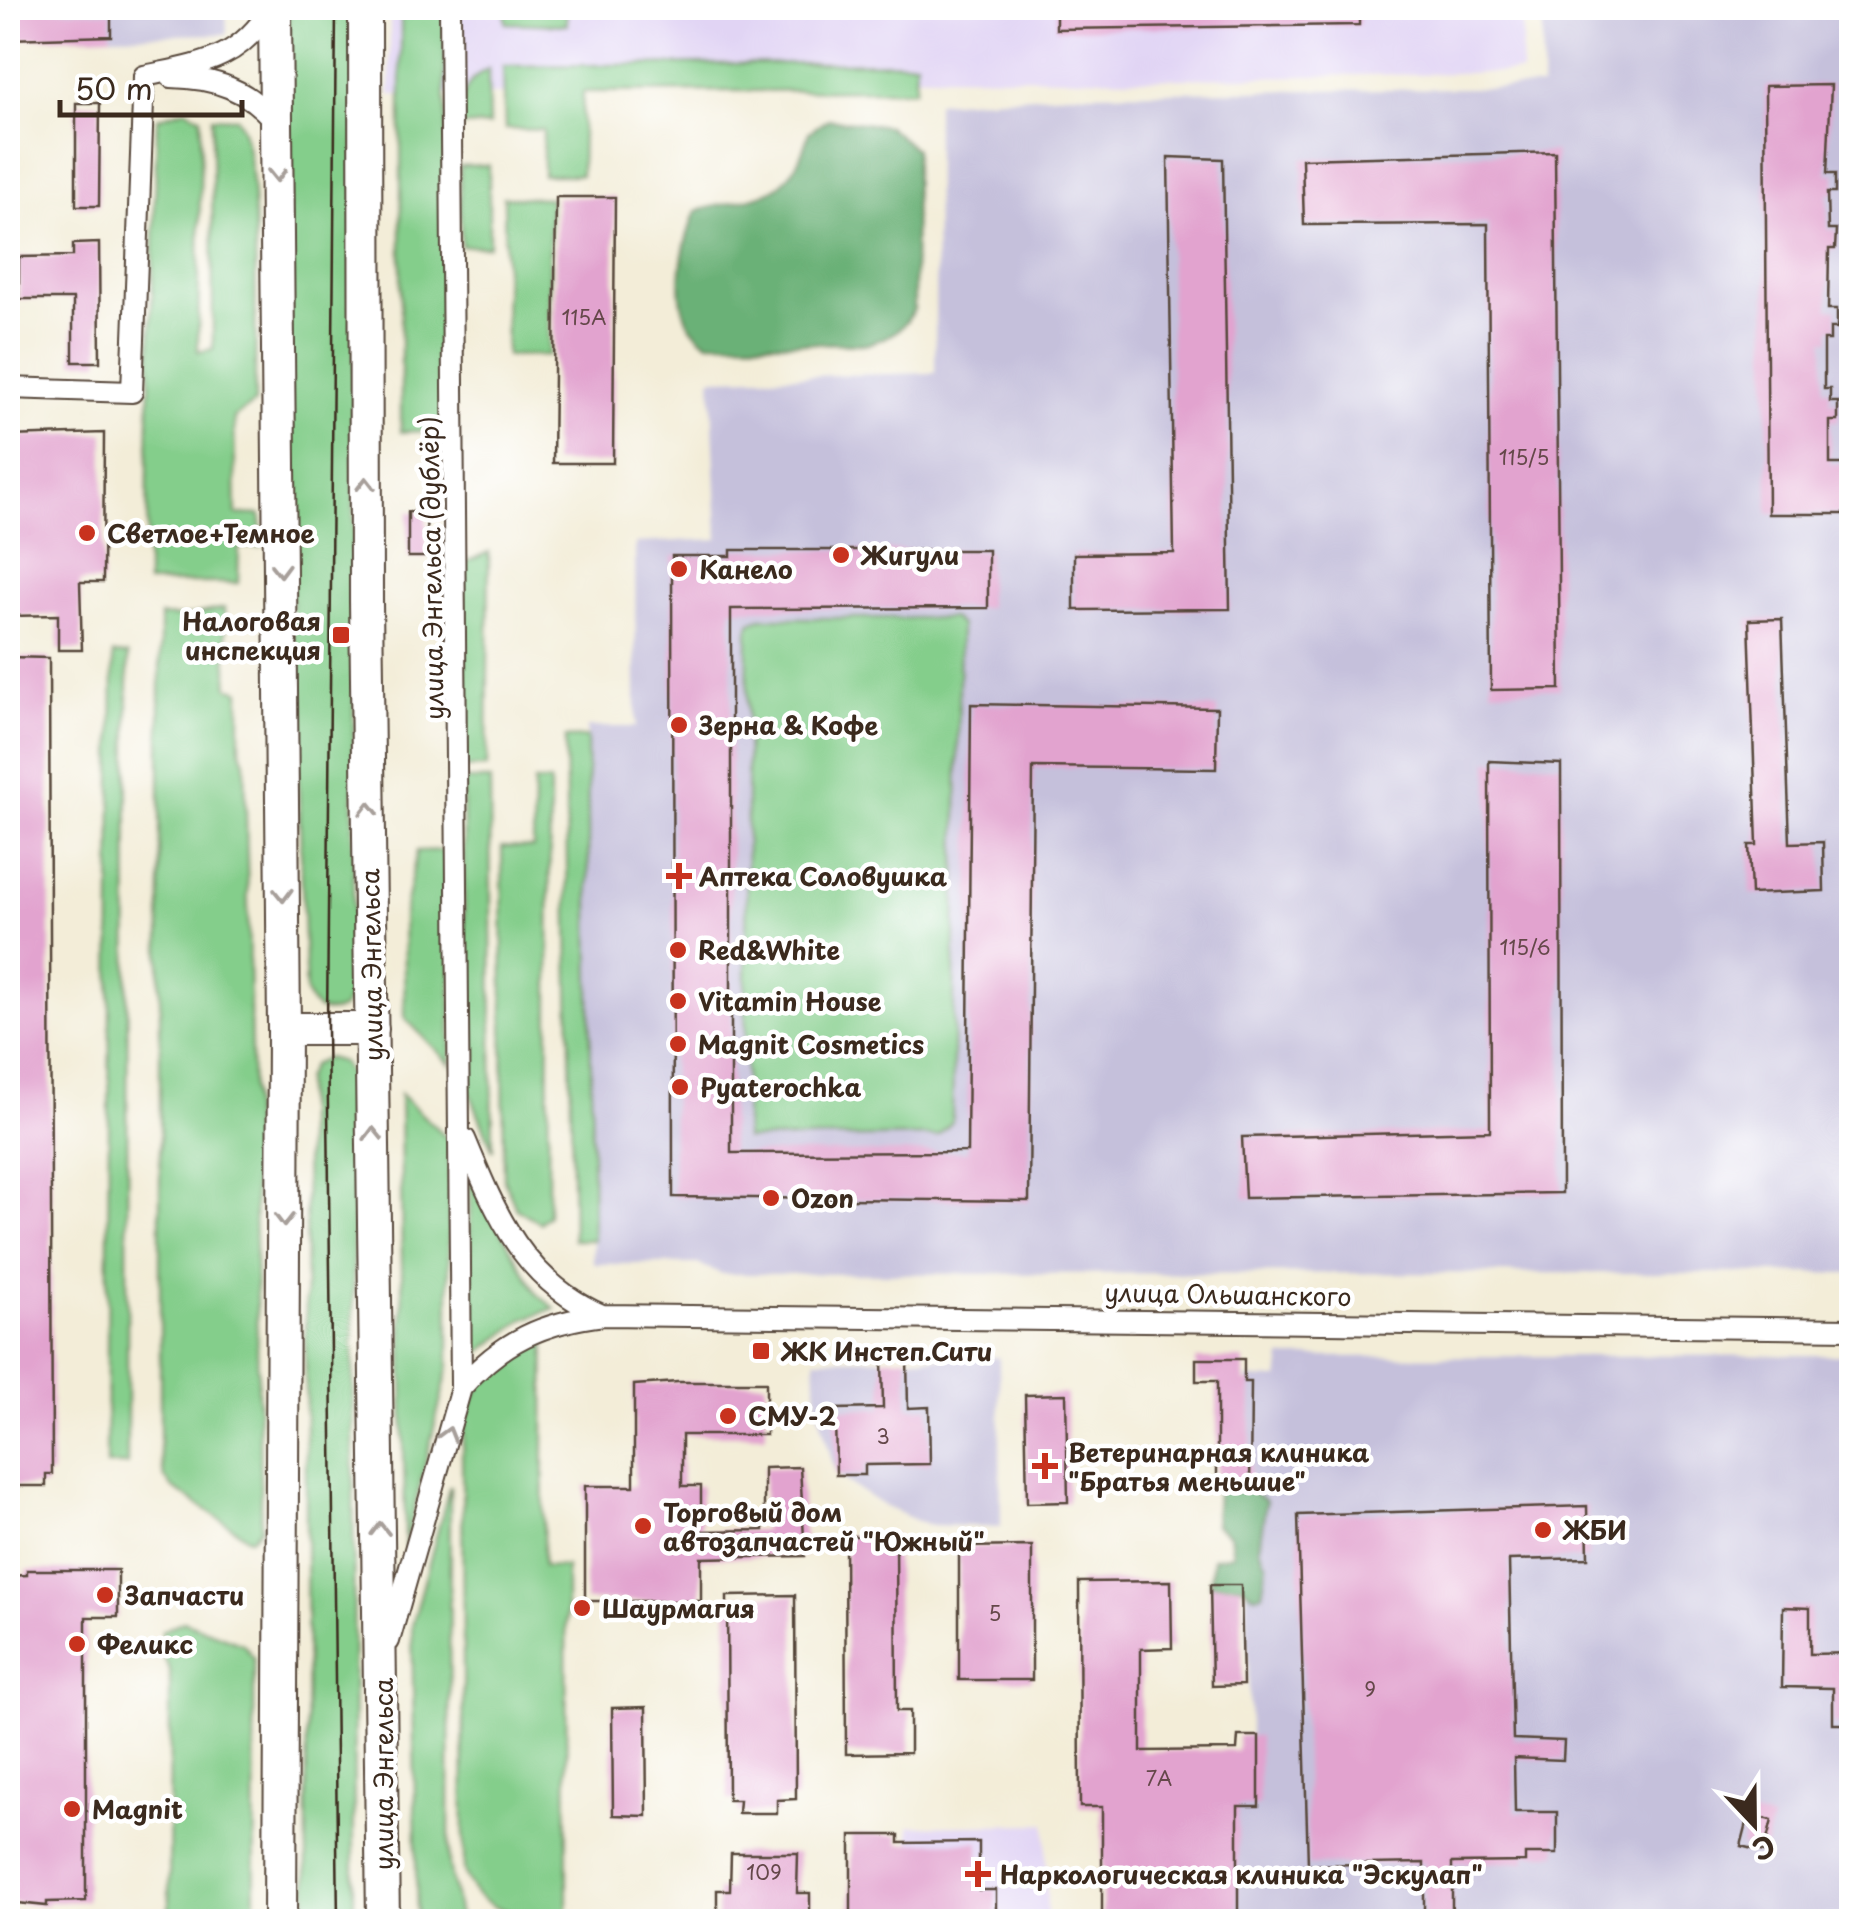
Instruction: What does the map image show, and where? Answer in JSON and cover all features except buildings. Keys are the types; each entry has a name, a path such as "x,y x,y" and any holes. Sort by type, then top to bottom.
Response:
{"main road":[{"path":"273,8 284,1028 280,1922"},
{"name":"улица Энгельса","path":"365,8 383,1922"},
{"path":"284,1028 372,1029"}],"street":[{"path":"144,76 226,56 242,46 273,8"},
{"name":"улица Энгельса (дублёр)","path":"450,8 461,1388"},
{"path":"144,76 213,80 260,104 276,123"},
{"path":"8,388 132,392 144,76"},
{"path":"460,1127 501,1220 536,1270 572,1302 604,1316"},
{"name":"улица Ольшанского","path":"461,1388 490,1358 522,1334 568,1319 604,1316 1200,1318 1852,1329"},
{"path":"382,1662 461,1388"}],"shaded area":[{"path":"8,8 226,8 227,34 8,38"},
{"path":"390,8 1523,8 1521,72 1142,79 802,74 802,91 390,95"},
{"path":"1543,8 1851,8 1851,1273 722,1274 698,1264 593,1264 587,727 636,727 635,543 718,539 711,378 935,373 936,102 1083,93 1542,87"},
{"path":"1851,1355 1851,1921 1238,1921 1238,1736 1250,1735 1244,1491 1250,1491 1251,1383 1244,1378 1279,1379 1282,1357"},
{"path":"999,1357 1001,1527 927,1525 885,1507 836,1475 817,1407 815,1359"},
{"name":"Наркологическая клиника \"Эскулап\"","path":"1046,1824 1047,1921 910,1921 910,1826"}],"green space":[{"path":"288,8 355,8 353,988 343,1008 331,1012 316,1008 306,993 288,493"},
{"path":"401,8 444,8 450,430 401,432"},
{"path":"505,8 566,8 567,25 506,23"},
{"path":"916,62 915,90 583,92 581,175 543,175 543,130 505,129 503,66"},
{"path":"488,69 489,125 461,126 468,85"},
{"path":"185,109 201,117 198,352 213,349 212,117 237,118 251,170 255,403 234,417 236,514 261,515 261,547 239,547 238,583 147,583 157,118"},
{"path":"828,119 887,126 915,149 914,309 896,332 868,344 708,342 686,317 681,300 682,262 696,211 755,197 782,183 801,155 809,132"},
{"path":"489,165 489,246 461,246 460,166"},
{"path":"504,197 550,198 549,355 506,356"},
{"path":"489,552 487,767 462,768 459,565"},
{"path":"224,608 228,687 240,691 240,748 245,762 261,1528 250,1539 172,1487 164,1477 160,1452 160,616 183,617"},
{"path":"761,618 952,618 960,625 952,1122 938,1136 745,1139 748,630 751,622"},
{"path":"113,654 128,655 127,1465 106,1465"},
{"path":"587,737 593,1240 573,1240 565,738"},
{"path":"463,780 490,780 493,1150 466,1083"},
{"path":"534,782 550,782 548,1215 540,1223 516,1208 504,1180 502,847 533,848"},
{"path":"451,850 451,1065 405,1018 403,917 417,851"},
{"path":"327,1058 342,1062 353,1081 354,1922 307,1921 305,1079 312,1065"},
{"path":"400,1094 449,1140 449,1366 405,1547"},
{"path":"470,1177 537,1294 555,1308 524,1319 470,1360"},
{"path":"545,1330 543,1566 566,1567 567,1912 519,1912 492,1906 480,1898 464,1871 462,1451 470,1408 486,1378"},
{"path":"450,1485 449,1865 460,1921 417,1921 412,1626"},
{"path":"1217,1491 1250,1491 1266,1501 1259,1548 1267,1565 1262,1594 1255,1596 1241,1585 1210,1585 1213,1558 1233,1554 1230,1535 1215,1525"},
{"path":"183,1621 243,1644 254,1658 255,1921 164,1921 169,1910 170,1669 162,1655 162,1631"}],"tram line":[{"path":"336,8 327,1028 338,1922"}],"place":[{"name":"Светлое+Темное","path":"87,533"},
{"name":"Жигули","path":"841,555"},
{"name":"Канело","path":"679,569"},
{"name":"Налоговая инспекция","path":"341,635"},
{"name":"Зерна & Кофе","path":"679,725"},
{"name":"Аптека Соловушка","path":"679,876"},
{"name":"Red&White","path":"678,950"},
{"name":"Vitamin House","path":"678,1001"},
{"name":"Magnit Cosmetics","path":"678,1044"},
{"name":"Pyaterochka","path":"680,1087"},
{"name":"Ozon","path":"771,1198"},
{"name":"ЖК Инстеп.Сити","path":"761,1351"},
{"name":"СМУ-2","path":"728,1416"},
{"name":"Ветеринарная клиника \"Братья меньшие\"","path":"1045,1466"},
{"name":"Торговый дом автозапчастей \"Южный\"","path":"643,1526"},
{"name":"ЖБИ","path":"1543,1530"},
{"name":"Запчасти","path":"105,1595"},
{"name":"Шаурмагия","path":"582,1608"},
{"name":"Феликс","path":"77,1644"},
{"name":"Magnit","path":"72,1809"},
{"name":"Наркологическая клиника \"Эскулап\"","path":"978,1874"}]}
